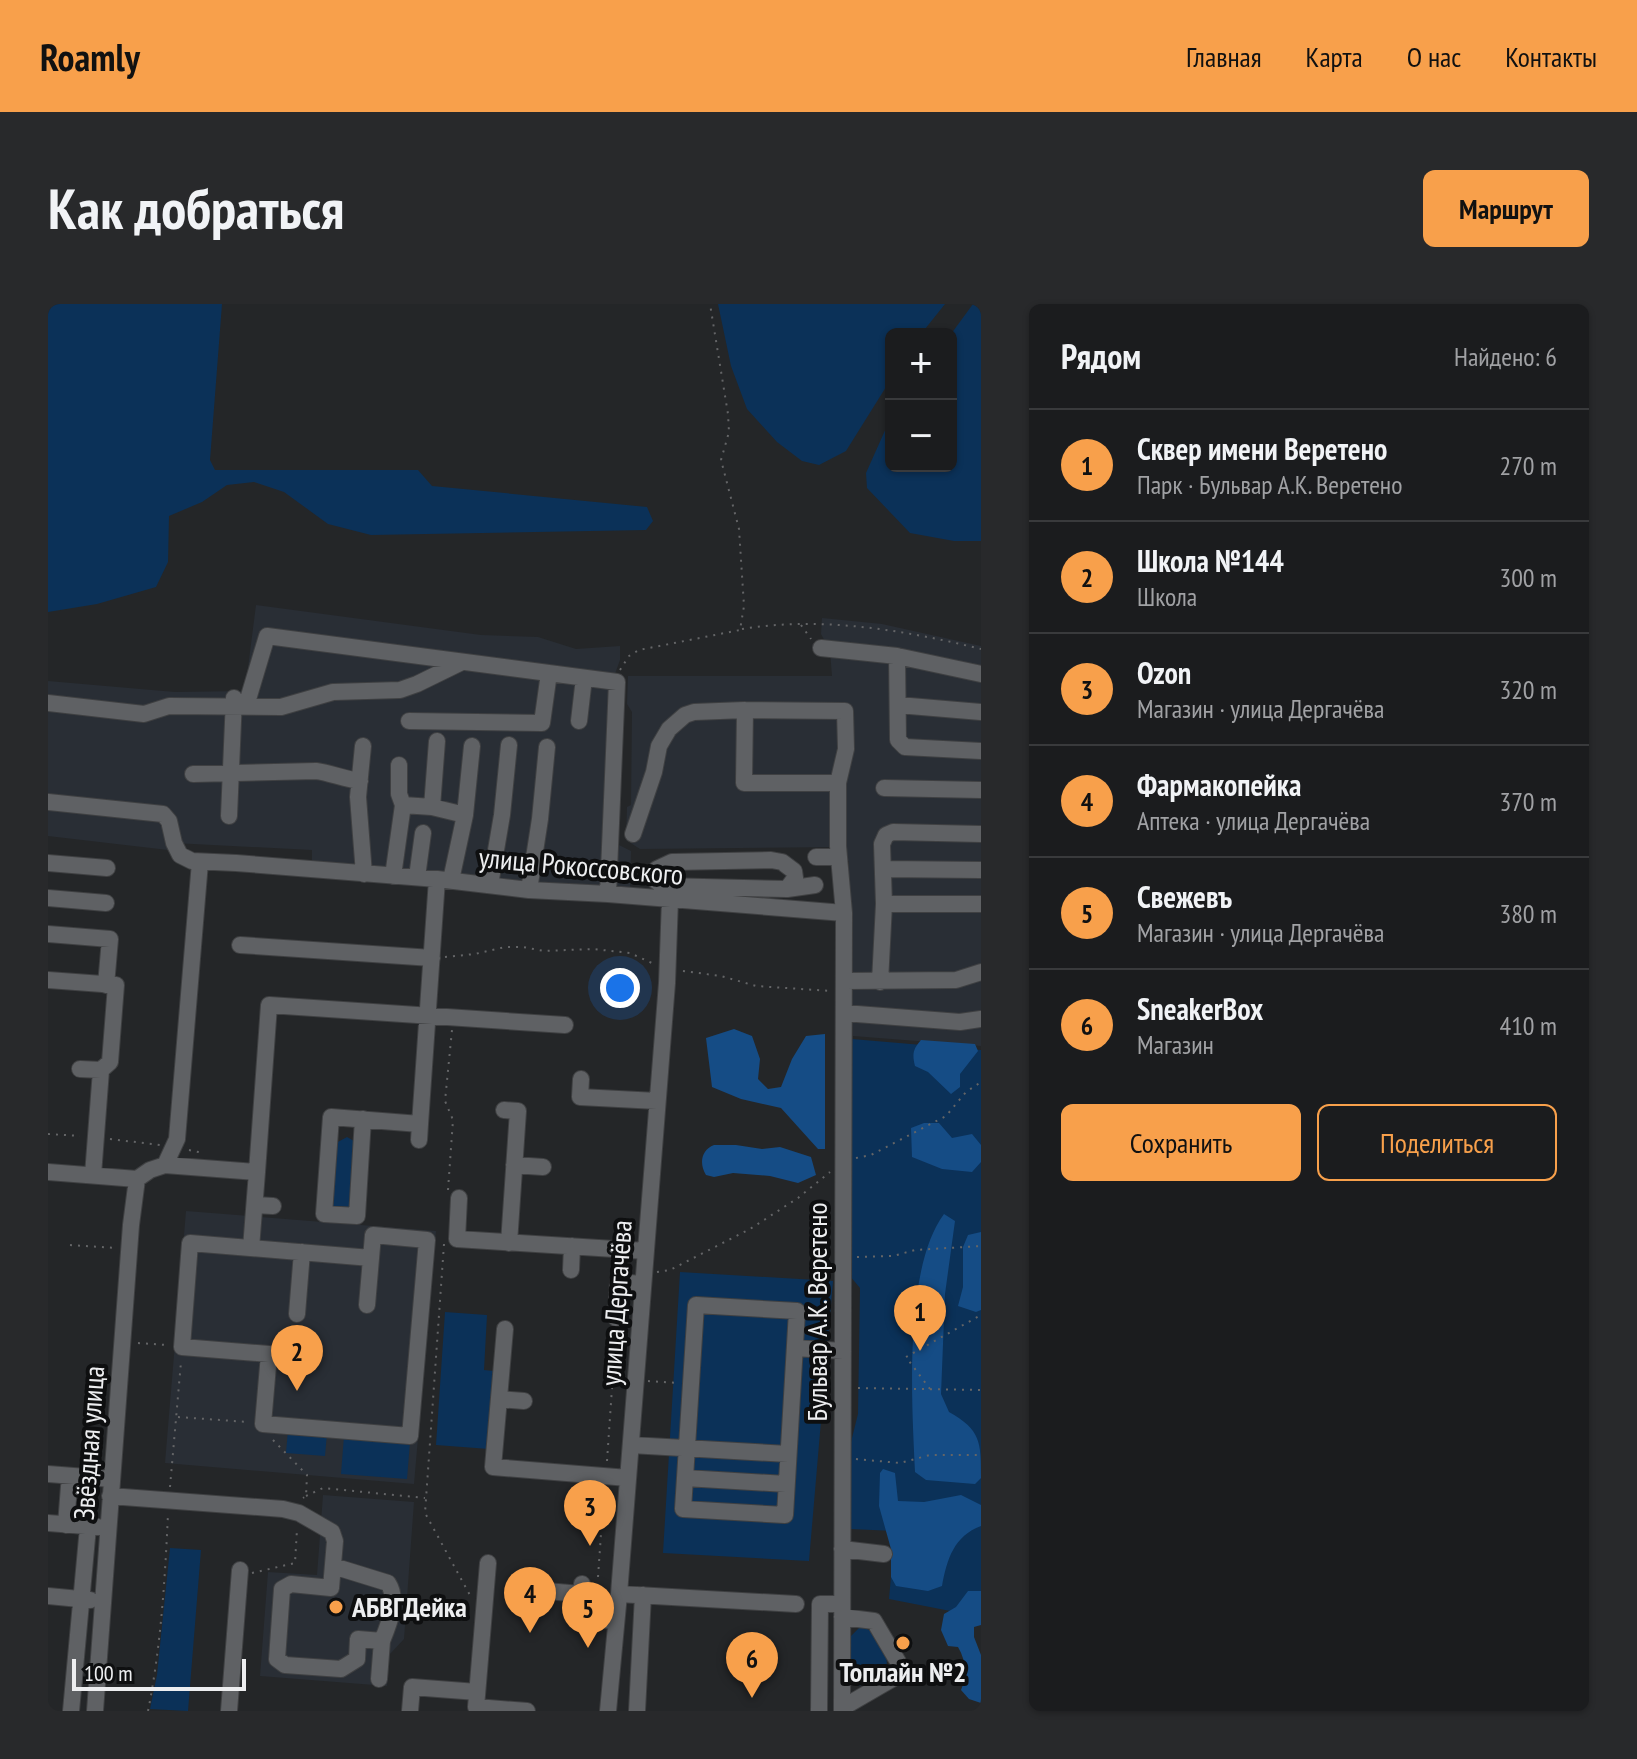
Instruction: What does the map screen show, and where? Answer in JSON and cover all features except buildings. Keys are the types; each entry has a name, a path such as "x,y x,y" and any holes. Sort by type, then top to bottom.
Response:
{"street":[{"path":"229,816 238,703 267,636 617,682 608,894"},
{"path":"821,648 897,656 981,674"},
{"path":"897,656 898,740 905,747 981,751"},
{"path":"48,703 144,714 169,706 238,703 281,707 333,692 400,690 464,661"},
{"path":"409,721 542,723 549,673"},
{"path":"579,721 584,678"},
{"path":"898,705 981,712"},
{"path":"633,834 654,772 659,746 675,722 694,712 745,710 744,783 838,783"},
{"name":"Бульвар А.К. Веретено","path":"745,710 845,711 846,749 838,783 839,857 844,913 842,1710"},
{"path":"432,807 437,741"},
{"path":"490,885 502,815 509,745"},
{"path":"363,746 358,797 364,874"},
{"path":"363,1119 357,1216 324,1214 331,1117 363,1119 420,1132 432,958 444,880 465,815 472,746"},
{"path":"529,890 547,747"},
{"path":"393,876 403,805 399,794 399,765"},
{"path":"193,774 316,771 360,781"},
{"path":"884,788 981,790"},
{"path":"48,802 163,814 169,821 180,855 200,862 175,1148 165,1165"},
{"path":"403,805 432,807 465,815"},
{"path":"880,982 884,904 882,844 886,835 893,832 981,834"},
{"path":"417,877 423,833"},
{"path":"816,857 839,857"},
{"path":"787,889 795,878 794,871 782,862 771,860 672,862 661,865 655,874 665,895 787,889 815,885"},
{"name":"улица Рокоссовского","path":"200,862 417,877 529,890 665,895 844,913"},
{"path":"48,863 107,868"},
{"path":"883,869 981,870"},
{"name":"улица Дергачёва","path":"609,1705 667,970 665,895"},
{"path":"48,898 106,903"},
{"path":"884,904 981,904"},
{"path":"48,934 110,939 106,985"},
{"path":"240,945 432,958"},
{"path":"844,986 956,980 981,972"},
{"path":"48,980 116,985 110,1062 101,1070 93,1175"},
{"path":"251,1248 269,1005 565,1025"},
{"path":"844,1013 960,1022 981,1019"},
{"path":"80,1069 101,1070"},
{"path":"581,1079 580,1097 657,1101"},
{"path":"504,1110 518,1111 509,1243"},
{"path":"48,1172 137,1179 165,1165 257,1172"},
{"path":"514,1165 543,1167"},
{"name":"Звёздная улица","path":"95,1711 129,1249 137,1179"},
{"path":"453,1196 457,1239 646,1251"},
{"path":"255,1205 273,1206"},
{"path":"367,1305 373,1235 427,1240 410,1436 263,1424 269,1354 182,1347 190,1243 371,1258"},
{"path":"571,1270 572,1246"},
{"path":"297,1314 302,1252"},
{"path":"616,1318 618,1282 643,1277"},
{"path":"696,1305 797,1311 795,1348 785,1515 683,1509 696,1305"},
{"path":"505,1329 493,1467 628,1478"},
{"path":"795,1348 843,1351"},
{"path":"499,1399 524,1401"},
{"path":"631,1445 788,1454"},
{"path":"48,1474 112,1479"},
{"path":"685,1478 786,1484"},
{"path":"66,1525 69,1486"},
{"path":"110,1496 291,1510 332,1532 335,1541 331,1588 291,1584 282,1589 277,1659 285,1665 341,1669 357,1657 380,1659"},
{"path":"48,1523 108,1529"},
{"path":"71,1711 88,1527"},
{"path":"842,1549 884,1554"},
{"path":"488,1563 476,1707 527,1711"},
{"path":"333,1566 388,1583 391,1588 391,1619 382,1641 379,1679"},
{"path":"229,1711 240,1570"},
{"path":"546,1591 581,1589 579,1618 616,1621"},
{"path":"619,1594 796,1604"},
{"path":"609,1705 637,1706 643,1595"},
{"path":"48,1596 102,1601"},
{"path":"819,1711 820,1604 874,1621 904,1672 842,1710"},
{"path":"357,1657 358,1639 382,1641"},
{"path":"410,1711 412,1687 477,1692"}],"path":[{"path":"710,304 728,414 729,432 721,460 739,529 743,567 744,617 740,630"},
{"path":"801,625 821,648"},
{"path":"617,682 623,663 639,650 761,626 864,627 981,649"},
{"path":"432,958 475,954 505,947 544,951 593,949 630,953 667,970 721,976 756,986 844,986"},
{"path":"453,1017 445,1101 453,1120 453,1196"},
{"path":"643,1277 670,1270 750,1229 798,1198 844,1160 871,1155 929,1126 946,1116 966,1092 981,1082"},
{"path":"48,1134 96,1137 204,1153"},
{"path":"444,1239 425,1513 483,1619"},
{"path":"70,1245 129,1249"},
{"path":"844,1259 981,1246"},
{"path":"930,1389 906,1357 981,1315"},
{"path":"598,1577 614,1359 629,1336"},
{"path":"612,1379 691,1384"},
{"path":"843,1388 981,1390"},
{"path":"176,1416 263,1424"},
{"path":"843,1457 900,1463 930,1455 981,1455"},
{"path":"306,1496 323,1488 426,1498"}],"shaded area":[{"path":"48,304 222,304 210,460 215,470 418,470 432,486 647,507 653,521 646,530 371,535 328,524 284,492 254,482 227,485 202,502 169,516 168,562 156,587 97,604 48,612"},
{"path":"718,304 945,304 926,328 885,328 885,389 846,451 819,465 802,461 777,442 747,409 731,366"},
{"path":"973,304 981,304 981,541 954,541 910,533 867,488 866,473 885,430 885,472 957,472 955,328"},
{"path":"256,605 481,635 538,637 576,649 620,646 620,660 611,685 607,839 631,851 630,890 312,867 312,850 174,843 168,850 48,836 48,681 175,692 245,691"},
{"path":"822,618 882,624 981,646 981,1046 853,1036 849,861 845,860 844,847 640,849 626,840 627,807 631,805 632,712 627,704 628,676 832,676 830,651 821,634"},
{"path":"734,1029 752,1036 760,1059 758,1079 768,1089 781,1087 792,1059 806,1036 825,1034 825,1149 818,1149 781,1108 741,1099 712,1087 706,1038"},
{"path":"852,1039 981,1050 981,1617 889,1599 895,1531 850,1529 849,1450 858,1414 860,1288 850,1276"},
{"path":"921,1040 975,1044 978,1051 960,1074 960,1087 951,1094 928,1072 915,1066 914,1052"},
{"path":"924,1123 939,1123 952,1138 972,1134 981,1145 981,1162 972,1172 942,1169 912,1157 911,1128"},
{"path":"347,1137 354,1141 352,1203 348,1210 333,1209 336,1143"},
{"path":"714,1145 762,1149 780,1147 811,1157 816,1175 798,1183 770,1176 733,1173 714,1177 706,1175 702,1158 706,1150"},
{"path":"186,1211 436,1231 414,1484 165,1463"},
{"path":"944,1214 955,1221 945,1294 941,1394 949,1412 968,1425 977,1438 981,1478 975,1484 926,1480 915,1472 912,1375 916,1302 931,1238"},
{"path":"981,1232 981,1310 976,1312 958,1306 963,1287 963,1247 968,1235"},
{"path":"680,1272 833,1281 809,1561 663,1553"},
{"path":"445,1312 487,1315 484,1370 494,1371 489,1449 436,1445"},
{"path":"288,1430 327,1433 325,1456 286,1453"},
{"path":"344,1436 410,1442 407,1479 341,1474"},
{"path":"883,1469 895,1473 898,1501 924,1502 961,1495 981,1505 981,1526 958,1542 946,1567 942,1586 928,1591 896,1586 891,1577 891,1549 879,1506 880,1473"},
{"name":"АБВГДейка","path":"323,1495 414,1502 404,1639 390,1654 387,1686 260,1676 268,1572 317,1575"},
{"path":"170,1548 201,1550 188,1711 150,1709 157,1675"},
{"path":"968,1591 981,1591 981,1625 974,1627 974,1637 981,1655 981,1703 969,1699 961,1690 965,1674 963,1657 958,1647 948,1646 941,1630 944,1614 956,1607"},
{"path":"860,1627 876,1637 887,1660 880,1676 858,1686 851,1681 850,1637"}],"place":[{"name":"Сквер имени Веретено","path":"920,1351"},
{"name":"Школа №144","path":"297,1391"},
{"name":"Ozon","path":"590,1546"},
{"name":"АБВГДейка","path":"336,1607"},
{"name":"Фармакопейка","path":"530,1633"},
{"name":"Топлайн №2","path":"903,1643"},
{"name":"Свежевъ","path":"588,1648"},
{"name":"SneakerBox","path":"752,1698"}]}
